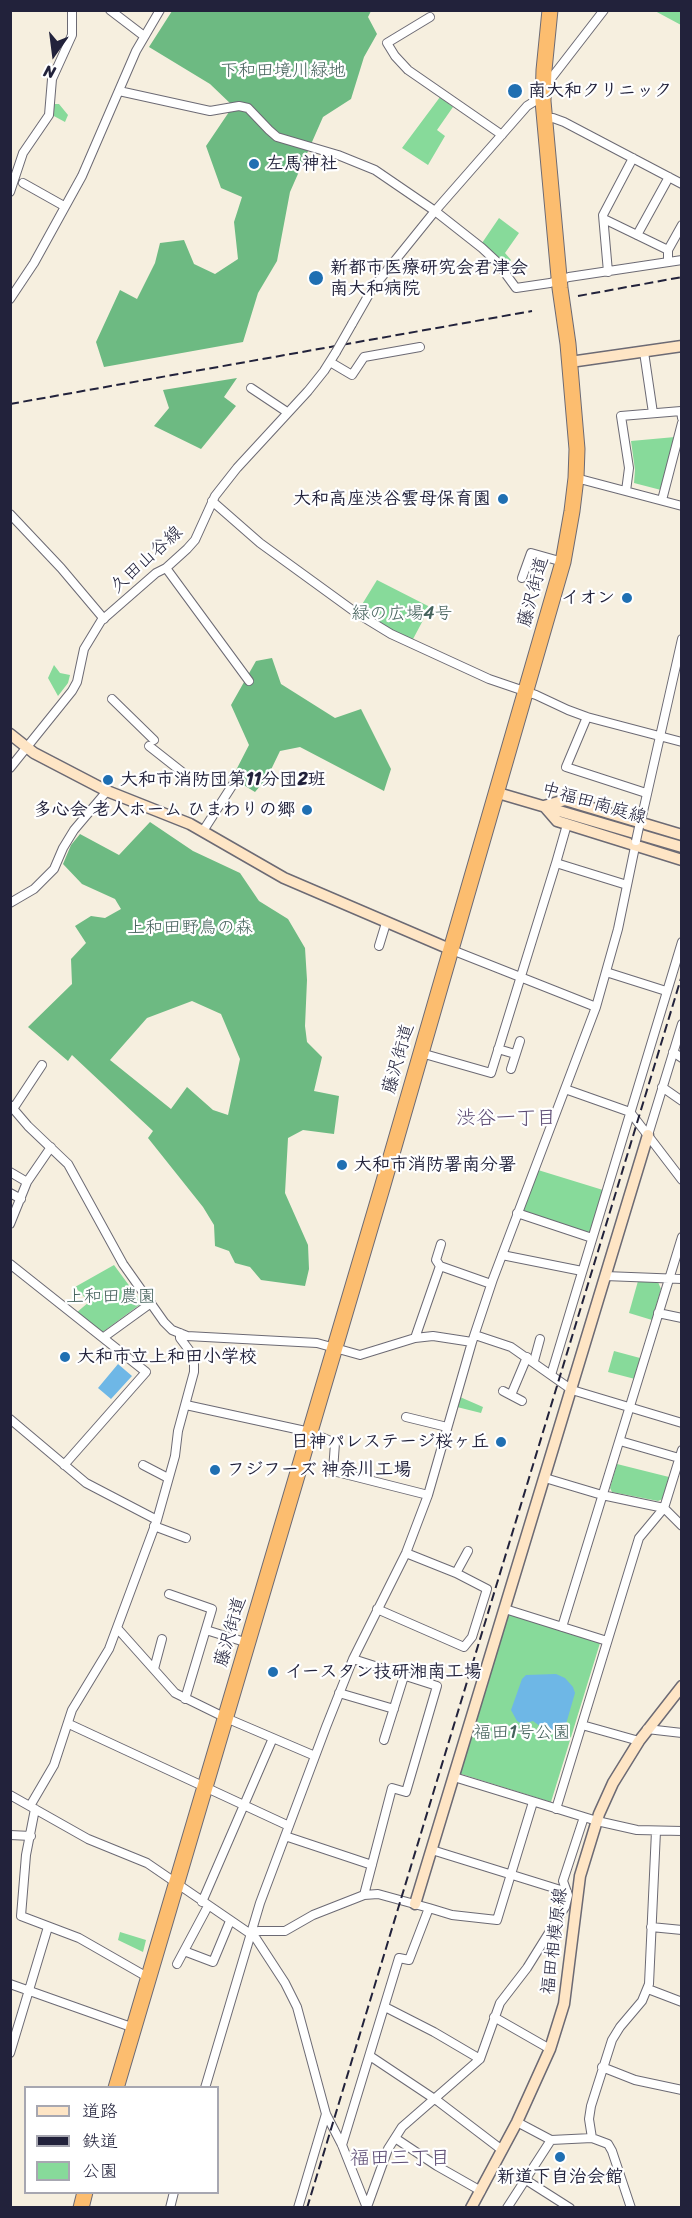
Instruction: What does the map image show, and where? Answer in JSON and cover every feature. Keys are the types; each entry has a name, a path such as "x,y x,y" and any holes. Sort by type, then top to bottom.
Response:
{"highway":[{"name":"藤沢街道","path":"117,2086 389,1166 563,562 576,478 577,449 570,362 559,281 543,94 550,10"}],"street":[{"path":"10,192 23,153 49,115 52,79 72,35 72,10"},
{"path":"110,10 144,36"},
{"path":"11,298 34,262 87,166 144,36 160,10"},
{"path":"543,94 604,10"},
{"path":"430,17 387,43 408,70 502,135"},
{"path":"119,91 210,111 239,106 248,108 277,136 338,155 375,170 435,210 482,248 497,262 516,288 559,281 569,277 681,260"},
{"name":"久田山谷線","path":"10,768 72,691 84,649 104,619 156,573 166,568 195,540 212,501 237,468 308,390 330,362 372,289 435,210 529,104 543,94"},
{"path":"545,119 553,118 564,122 681,184"},
{"path":"608,272 603,215 633,158"},
{"path":"638,235 669,177"},
{"path":"23,183 64,206"},
{"path":"604,219 668,250"},
{"path":"668,262 668,250 681,225"},
{"path":"570,362 681,346"},
{"path":"330,362 352,375 364,357 420,347"},
{"path":"644,352 653,413"},
{"path":"251,388 287,412"},
{"path":"626,491 629,468 621,416 681,411 681,418"},
{"path":"662,500 681,423"},
{"path":"576,478 681,506"},
{"path":"212,501 260,543 371,622 469,671 587,717 681,742"},
{"path":"10,514 61,567 104,619"},
{"path":"522,578 531,553 563,562"},
{"path":"166,568 249,681"},
{"path":"206,2086 250,1933 285,1836 353,1659 406,1553 428,1495 473,1338 517,1213 596,1007 627,885 681,641"},
{"path":"112,699 151,743 182,772"},
{"path":"587,717 566,767 646,793"},
{"path":"10,734 27,748 107,791 155,809 203,831 284,878 386,923 596,1007"},
{"path":"203,831 237,778"},
{"path":"10,903 34,889 54,869 74,830 107,791"},
{"name":"中福田南庭線","path":"498,793 681,847"},
{"path":"681,835 640,825 565,800 544,806 557,821 636,843 681,860"},
{"path":"421,1053 491,1073 566,828"},
{"path":"556,863 627,885"},
{"path":"379,946 386,923"},
{"path":"551,1375 681,942"},
{"path":"606,972 666,991"},
{"path":"415,1904 681,1024"},
{"path":"511,1069 520,1041"},
{"path":"498,1049 515,1054"},
{"path":"673,1052 681,1058"},
{"path":"42,1065 12,1107 34,1132 68,1164 123,1264 164,1322 180,1333 187,1336 317,1343 360,1355 415,1338 433,1336 473,1338 511,1347 572,1389 681,1423"},
{"path":"662,1087 681,1101"},
{"path":"565,1089 630,1112 681,1180"},
{"path":"10,1224 27,1182 51,1147"},
{"path":"10,1172 27,1182"},
{"path":"10,1193 21,1199"},
{"path":"517,1213 592,1238"},
{"path":"562,1627 681,1237"},
{"path":"441,1244 436,1260 440,1266 492,1284"},
{"path":"502,1255 582,1271"},
{"path":"10,1264 146,1372 64,1465"},
{"path":"415,1338 440,1266"},
{"path":"605,1276 681,1279"},
{"path":"104,1337 151,1302"},
{"path":"658,1313 681,1318"},
{"path":"149,1978 79,1938 21,1917 26,1855 31,1836 33,1808 54,1765 72,1710 109,1648 156,1523 194,1372 194,1362 180,1338 180,1333"},
{"path":"512,1395 540,1339"},
{"path":"503,1391 522,1401"},
{"path":"186,1405 310,1432 334,1443 333,1471 428,1495"},
{"path":"406,1417 447,1427"},
{"path":"10,1419 86,1483 186,1538"},
{"path":"556,1809 639,1538 664,1508 680,1454 620,1441"},
{"path":"143,1465 168,1478"},
{"path":"545,1478 602,1495 664,1508 681,1526"},
{"path":"456,1573 468,1551"},
{"path":"378,1609 464,1647 472,1637 487,1589 456,1573 406,1553"},
{"path":"169,1594 212,1610 185,1699"},
{"path":"505,1609 607,1641"},
{"path":"117,1628 175,1693 226,1718 315,1756"},
{"path":"206,1630 248,1643"},
{"path":"154,1669 162,1639"},
{"path":"353,1659 437,1686 406,1792 392,1788 364,1895"},
{"path":"384,1740 404,1676"},
{"name":"福田相模原線","path":"471,2208 517,2122 550,2049 564,2004 580,1876 597,1821 613,1783 647,1729 681,1686"},
{"path":"339,1693 394,1709"},
{"path":"69,1724 289,1826"},
{"path":"582,1725 639,1742"},
{"path":"647,1729 681,1733"},
{"path":"177,1964 205,1904 273,1738"},
{"path":"454,1777 597,1821 637,1830 681,1831"},
{"path":"10,1795 88,1839 147,1863 258,1940 297,2007 326,2114 342,2145 367,2207"},
{"path":"250,1933 285,1931 313,1915 364,1895 378,1894 452,1915 496,1920 532,1802"},
{"path":"367,2207 388,2149 402,2127 480,2059 500,2002 527,1968 565,1907 567,1892 563,1881 584,1817"},
{"path":"592,2138 589,2120 591,2106 612,2040 642,2001 648,1989 656,1831"},
{"path":"10,1835 31,1836"},
{"path":"285,1836 372,1865"},
{"path":"432,1850 567,1892"},
{"path":"342,2145 399,1958 409,1960 429,1908"},
{"path":"184,1950 213,1962 230,1921"},
{"path":"10,2053 48,1927"},
{"path":"651,1927 681,1930"},
{"path":"10,1984 134,2028"},
{"path":"648,1989 681,2002"},
{"path":"385,2007 435,2032 480,2059"},
{"path":"494,2017 550,2049"},
{"path":"370,2056 502,2150"},
{"path":"602,2067 635,2080 681,2090"},
{"path":"298,2208 326,2114"},
{"path":"517,2122 551,2140 592,2138 603,2141 612,2151 632,2208"},
{"path":"395,2138 437,2166 481,2191"},
{"path":"507,2208 551,2140"},
{"path":"526,2180 570,2208"}],"green space":[{"name":"下和田境川緑地","path":"172,11 371,11 368,17 377,34 364,57 351,99 323,117 290,192 277,261 258,293 243,342 104,367 96,342 120,290 137,299 155,263 160,243 184,240 194,264 215,274 238,259 234,222 242,197 221,188 206,146 233,106 210,84 149,47"},
{"path":"655,11 681,11 681,25"},
{"path":"440,97 453,107 437,130 445,136 428,165 402,148"},
{"path":"54,104 59,104 68,115 65,122 52,115"},
{"path":"499,218 519,233 505,253 511,260 505,267 482,243"},
{"path":"237,378 224,397 236,406 201,449 154,426 169,408 163,390"},
{"path":"675,437 661,490 634,483 635,470 631,441"},
{"name":"緑の広場4号","path":"377,580 430,607 412,641 358,611"},
{"path":"272,658 281,684 335,718 361,709 391,769 384,791 300,747 280,751 267,778 255,792 232,778 249,745 231,705 256,661"},
{"path":"54,665 60,673 70,675 68,683 58,696 48,678"},
{"name":"上和田野鳥の森","path":"150,822 193,851 240,873 259,901 288,919 305,948 307,1042 322,1057 314,1091 339,1096 334,1134 303,1130 288,1138 285,1193 308,1245 309,1269 305,1286 261,1280 250,1267 235,1263 229,1251 215,1246 214,1225 203,1207 148,1138 153,1131 72,1055 68,1061 28,1027 72,984 71,959 86,943 75,926 91,916 105,918 121,909 115,899 82,884 63,864 71,845 80,834 119,855","holes":["192,1001 221,1014 240,1059 228,1115 213,1110 187,1087 171,1109 110,1060 147,1018"]},
{"path":"538,1170 603,1190 590,1231 586,1233 524,1213 523,1210"},
{"name":"上和田農園","path":"114,1265 142,1303 100,1334 76,1313 89,1302 75,1287"},
{"path":"638,1281 658,1282 661,1289 652,1320 629,1313"},
{"path":"614,1351 640,1358 635,1379 608,1372"},
{"path":"460,1397 483,1407 481,1413 457,1407"},
{"path":"617,1464 669,1477 663,1499 658,1501 612,1492 610,1488"},
{"name":"福田1号公園","path":"508,1612 600,1643 551,1802 458,1773"},
{"path":"120,1932 146,1940 143,1952 118,1940"}],"water":[{"path":"118,1364 132,1376 111,1399 98,1388"},
{"path":"556,1674 565,1678 575,1693 566,1724 557,1732 548,1732 533,1721 522,1724 517,1721 511,1710 522,1679 526,1675"}],"railway":[{"path":"578,296 682,277"},
{"path":"10,404 532,311"},
{"path":"307,2208 682,975"}],"place":[{"name":"南大和クリニック","path":"515,91"},
{"name":"左馬神社","path":"254,164"},
{"name":"新都市医療研究会君津会 南大和病院","path":"316,278"},
{"name":"大和高座渋谷雲母保育園","path":"503,499"},
{"name":"イオン","path":"627,598"},
{"name":"大和市消防団第11分団2班","path":"108,780"},
{"name":"多心会 老人ホーム ひまわりの郷","path":"307,810"},
{"name":"大和市消防署南分署","path":"342,1165"},
{"name":"大和市立上和田小学校","path":"65,1357"},
{"name":"日神パレステージ桜ヶ丘","path":"501,1442"},
{"name":"フジフーズ 神奈川工場","path":"215,1470"},
{"name":"イースタン技研湘南工場","path":"273,1672"},
{"name":"新道下自治会館","path":"560,2157"}],"district":[{"name":"渋谷一丁目","path":"506,1119"},
{"name":"福田三丁目","path":"400,2159"}]}
